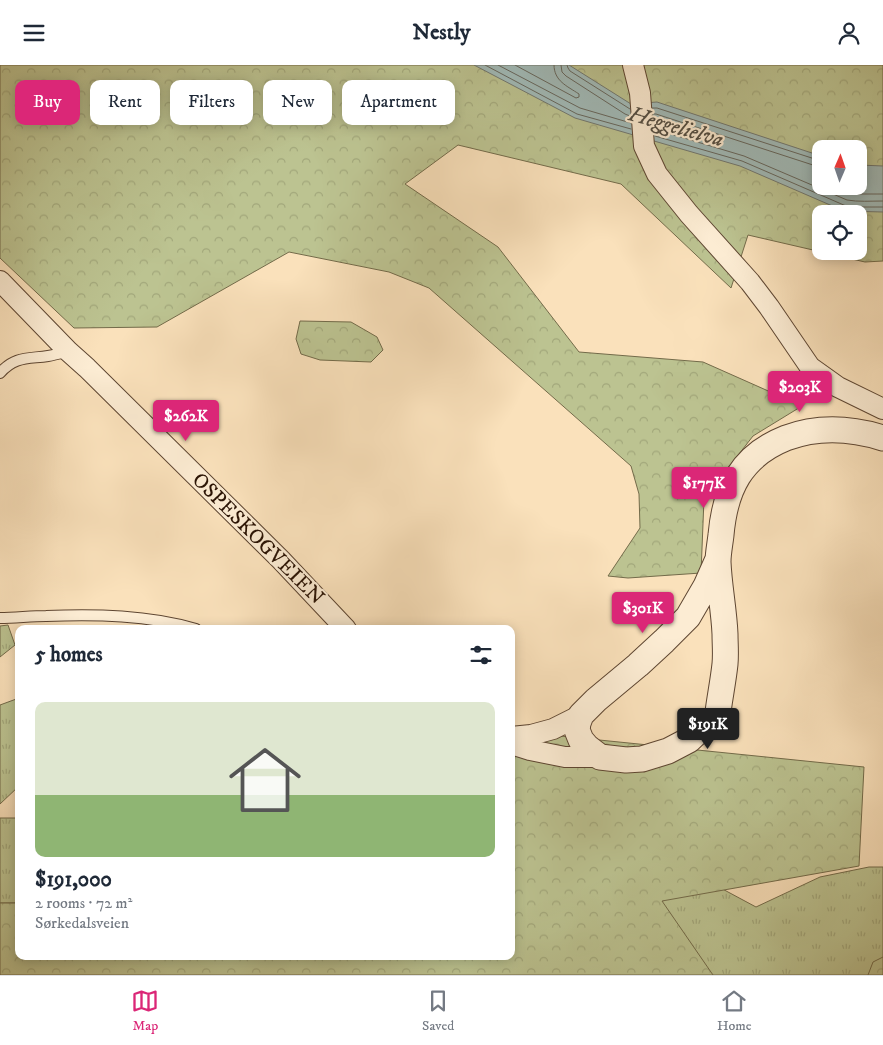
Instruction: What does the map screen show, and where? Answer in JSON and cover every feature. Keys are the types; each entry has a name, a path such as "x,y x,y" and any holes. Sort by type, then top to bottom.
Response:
{"street":[{"path":"633,65 640,93 644,146 657,174 689,214 750,282 810,367 838,387 883,409"},
{"name":"OSPESKOGVEIEN","path":"0,281 68,351 281,560 342,625"},
{"path":"515,745 565,757 642,759 668,751 690,740 708,721 717,720 725,662 725,632 718,559 727,500 739,473 751,459 777,442 794,435 829,429 850,430 883,438"},
{"path":"515,737 531,735 553,729 581,715 638,665 688,617 718,559"},
{"path":"581,715 577,730 581,740 600,757"}],"lane":[{"path":"0,373 21,359 48,356 68,351"},
{"path":"0,618 47,616 124,617 179,625"}],"green space":[{"path":"0,65 883,65 883,261 865,262 856,260 867,260 867,205 812,205 812,250 748,235 731,288 621,184 458,145 405,184 498,247 579,352 703,362 802,406 753,436 704,499 701,573 628,578 608,576 640,528 639,494 631,466 429,288 389,272 289,252 157,327 74,328 0,258"},
{"path":"300,321 351,322 377,337 383,350 371,362 320,360 301,354 296,339"},
{"path":"8,625 15,645 0,657 0,626"},
{"path":"15,699 15,790 0,804 0,705"},
{"path":"515,731 864,767 859,866 662,901 713,975 0,975 0,903 15,903 15,960 515,960"},
{"path":"0,818 15,818 15,903 0,903"},
{"path":"869,867 883,867 883,975 701,975 659,905 682,883 715,885 756,907 820,877"},
{"path":"883,957 883,975 868,975 873,962"}],"water":[{"name":"Heggelielva","path":"474,65 569,65 631,104 657,102 812,153 812,195 868,195 868,165 883,166 883,212 867,212 867,205 830,205 740,166 575,118"}]}
